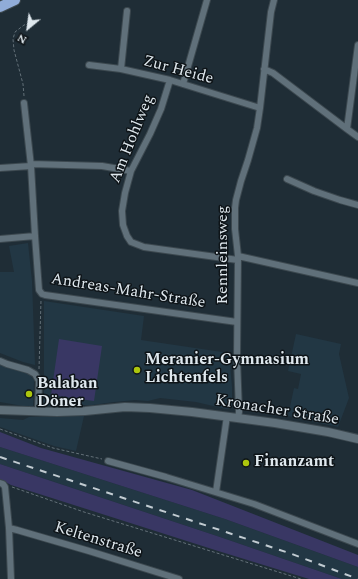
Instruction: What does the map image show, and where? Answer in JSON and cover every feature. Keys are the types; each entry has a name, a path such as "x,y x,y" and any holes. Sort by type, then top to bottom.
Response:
{"highway":[{"path":"0,7 15,0"}],"street":[{"path":"183,84 207,0"},
{"name":"Rennleinsweg","path":"238,418 238,258 234,216 240,181 248,160 260,108 271,12 274,0"},
{"path":"121,69 127,11"},
{"path":"347,129 358,45"},
{"name":"Zur Heide","path":"89,65 121,69 170,80 260,108"},
{"path":"264,69 273,73 358,137"},
{"name":"Am Hohlweg","path":"170,80 161,109 131,171 124,193 122,211 123,225 126,236 131,242 144,247 238,258 358,283"},
{"path":"24,103 31,165 40,292"},
{"path":"0,168 31,165 102,166 131,171"},
{"path":"287,179 314,191 358,205"},
{"path":"0,239 35,236"},
{"name":"Andreas-Mahr-Straße","path":"40,292 45,295 237,322"},
{"path":"0,361 28,370 35,374 39,381 38,412"},
{"name":"Kronacher Straße","path":"0,410 72,412 125,407 157,408 227,416 328,432 358,439"},
{"path":"216,492 227,416"},
{"path":"108,461 254,504 358,544"},
{"path":"2,485 9,528 11,579"},
{"name":"Keltenstraße","path":"9,528 60,542 168,577 180,579"}],"path":[{"path":"24,103 23,84 14,50 13,39 15,32 24,25 36,22"},
{"path":"39,381 40,292"},
{"path":"0,429 53,448 108,461"},
{"path":"2,485 301,579"}],"shaded area":[{"path":"28,243 32,281 35,365 0,353 0,272 14,272 9,246"},
{"name":"Meranier-Gymnasium Lichtenfels","path":"44,301 144,316 141,340 229,353 232,387 231,408 226,409 196,402 160,398 148,401 135,400 92,405 46,405 44,403"},
{"path":"296,334 341,344 339,354 349,398 338,427 288,416 294,388 298,389 301,374 288,371"},
{"path":"59,339 102,346 94,401 51,395"},
{"path":"0,363 29,374 34,380 33,407 0,402"},
{"path":"84,416 76,451 54,446 0,427 0,418 23,420 29,417"},
{"path":"0,432 41,448 192,490 358,555 358,567 225,519 0,447"},
{"path":"0,447 225,519 358,567 358,579 342,579 0,464"},
{"path":"0,464 342,579 309,579 11,485 0,479"}],"railway":[{"path":"0,457 292,554 358,579"}],"place":[{"name":"Meranier-Gymnasium Lichtenfels","path":"137,370"},
{"name":"Balaban Döner","path":"29,394"},
{"name":"Finanzamt","path":"246,463"}]}
